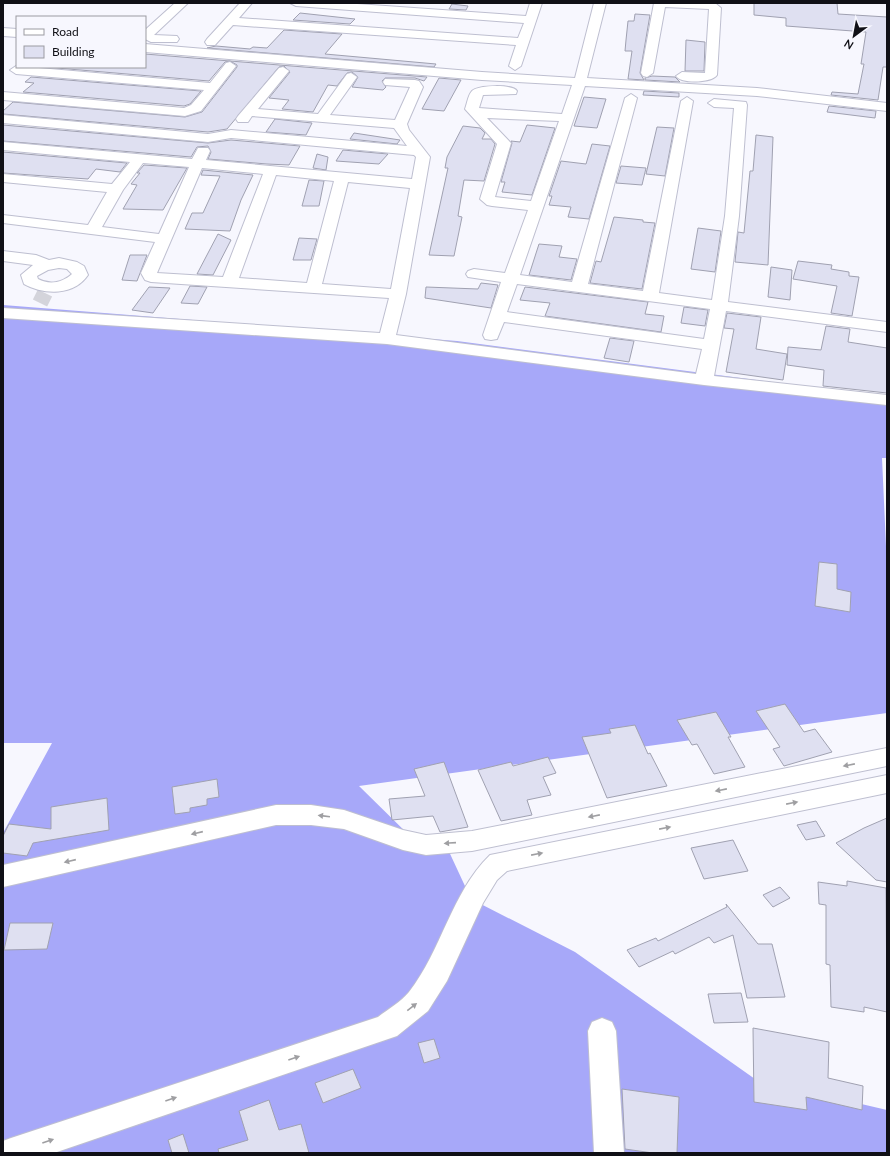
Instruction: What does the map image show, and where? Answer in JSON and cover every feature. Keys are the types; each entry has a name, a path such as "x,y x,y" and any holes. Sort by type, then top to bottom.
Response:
{"street":[{"path":"182,3 149,33 148,36 151,38 515,66 580,82 647,73 703,78 710,75 715,8 713,6 661,3 647,73"},
{"path":"211,42 246,3"},
{"path":"296,3 531,20"},
{"path":"515,66 536,3"},
{"path":"491,335 580,82 600,3"},
{"path":"229,21 523,42"},
{"path":"3,32 16,33"},
{"path":"146,48 381,69 757,92 887,107"},
{"path":"146,58 351,77 414,84 417,87 400,124 402,131 423,157 398,294 387,339"},
{"path":"3,96 185,112 196,108 230,66"},
{"path":"3,88 17,69 212,87"},
{"path":"231,134 283,71"},
{"path":"322,117 351,77"},
{"path":"561,94 580,82"},
{"path":"580,82 592,96"},
{"path":"522,92 484,90 477,93 472,109 504,143 487,199 492,202 537,206"},
{"path":"579,287 638,98 615,97"},
{"path":"650,296 680,101 741,105 732,216 719,305 704,380"},
{"path":"249,112 400,124"},
{"path":"475,113 568,118"},
{"path":"3,119 208,138 231,134 419,151"},
{"path":"208,138 198,164 149,273 151,277 398,294"},
{"path":"3,146 417,184"},
{"path":"93,229 116,189 139,159"},
{"path":"229,283 271,170"},
{"path":"313,289 342,177"},
{"path":"3,178 116,189"},
{"path":"3,219 164,239"},
{"path":"3,256 36,260 46,265"},
{"path":"3,313 42,300 63,286 74,281 80,275 78,269 71,265 59,263 46,265 35,269 30,275 30,282 37,286 42,300"},
{"path":"474,274 887,327"},
{"path":"42,300 387,339 704,380 887,400"},
{"path":"497,316 711,345"},
{"path":"494,850 887,758"},
{"path":"3,876 276,815 307,814 333,817 366,826 392,837 426,845 472,841 494,850 887,784"},
{"path":"11,1153 387,1027 418,1002 437,973 472,897 488,873 494,850"},
{"path":"602,1031 608,1112 609,1153"}],"shaded area":[{"path":"3,305 457,341 878,396 887,400 887,458 882,458 887,568 887,713 359,786 417,843 445,843 471,899 575,952 755,1079 887,1110 887,1153 3,1153 3,833 52,743 3,743"}],"building":[{"path":"754,3 837,3 838,14 887,17 887,67 883,67 878,100 831,95 832,92 858,94 864,64 861,64 866,32 786,26 786,18 754,15"},
{"path":"452,4 468,6 466,10 449,9"},
{"path":"300,13 355,19 350,24 293,20"},
{"path":"635,14 650,15 640,73 644,80 628,79 632,51 625,51 628,21 634,21"},
{"path":"284,30 342,34 325,54 436,64 434,67 207,48 216,46 250,49 253,47 267,48"},
{"path":"686,40 705,42 704,71 685,71"},
{"path":"146,54 230,61 225,62 209,81 57,68 146,68"},
{"path":"230,61 427,77 424,81 415,78 385,78 382,81 386,87 383,90 352,87 358,77 352,72 347,73 337,86 328,85 313,112 282,109 289,100 269,98 290,72 284,66 279,67 227,129 208,132 3,114 3,111 13,102 185,117 202,112 237,67 237,65"},
{"path":"652,76 675,77 680,82 645,80 645,78"},
{"path":"31,77 201,91 190,104 184,106 23,92 34,83 25,82"},
{"path":"439,78 461,80 444,111 422,109"},
{"path":"644,91 679,93 679,97 643,95"},
{"path":"584,97 606,99 597,128 574,126"},
{"path":"829,106 876,111 875,118 827,112"},
{"path":"275,119 312,123 306,135 266,132"},
{"path":"3,125 208,143 231,140 300,146 289,165 267,164 208,159 211,152 208,146 197,147 191,157 3,141"},
{"path":"527,125 555,128 532,195 502,192 505,182 501,182 512,143 511,141 520,142"},
{"path":"463,126 480,128 485,133 482,139 491,139 495,144 484,181 464,180 458,216 462,217 454,256 429,255 448,168 445,168 447,157"},
{"path":"657,127 674,128 665,176 646,174"},
{"path":"354,133 400,140 397,144 350,139"},
{"path":"756,135 773,137 768,265 735,262 738,232 744,233 750,171 753,171"},
{"path":"592,144 610,146 589,219 568,217 571,207 549,205 552,196 549,196 561,161 586,164"},
{"path":"343,150 388,154 379,164 336,161"},
{"path":"3,152 127,163 120,172 96,169 88,179 3,173"},
{"path":"317,154 328,157 326,170 313,168"},
{"path":"144,165 187,168 163,210 123,209 137,185 131,184 140,173 137,173"},
{"path":"621,166 646,168 642,185 616,183"},
{"path":"203,170 253,175 241,200 230,231 185,229 192,213 203,213 220,176 201,175"},
{"path":"309,180 324,181 319,206 302,206"},
{"path":"614,217 643,220 643,222 655,223 642,289 590,283 596,261 601,262"},
{"path":"698,228 721,231 715,272 691,269"},
{"path":"218,234 231,240 213,275 197,274"},
{"path":"299,238 317,239 311,260 293,260"},
{"path":"539,244 562,246 559,257 577,259 571,280 529,275"},
{"path":"130,255 147,255 137,281 122,280"},
{"path":"798,261 832,265 831,269 849,272 849,276 859,277 852,316 831,313 837,286 793,279"},
{"path":"771,267 792,270 790,300 768,297"},
{"path":"481,283 498,285 491,308 425,298 426,287 478,289"},
{"path":"190,286 207,287 198,304 181,303"},
{"path":"149,287 170,288 153,313 132,310"},
{"path":"525,287 648,302 645,314 664,316 661,332 545,316 550,303 520,300"},
{"path":"684,307 708,310 705,326 681,323"},
{"path":"727,313 761,317 756,349 787,354 783,380 726,372 734,329 724,328"},
{"path":"826,326 850,329 848,342 887,348 887,393 823,386 824,370 787,365 788,347 821,350"},
{"path":"610,338 634,341 629,362 604,358"},
{"path":"819,562 837,564 837,589 851,592 850,612 815,606"},
{"path":"785,704 804,732 815,729 832,752 784,766 773,749 780,747 756,711"},
{"path":"716,712 731,737 728,737 745,767 714,774 697,744 692,745 677,720"},
{"path":"635,725 648,754 650,753 667,786 607,798 582,737 611,733 609,729"},
{"path":"548,757 556,773 543,777 551,795 527,800 532,815 501,821 478,770 511,762 513,766"},
{"path":"444,762 468,827 440,832 433,816 392,820 389,799 425,796 414,769"},
{"path":"217,779 219,797 207,799 207,805 190,808 190,812 175,814 172,787"},
{"path":"107,798 109,830 33,843 27,856 3,853 3,836 9,824 51,829 51,807"},
{"path":"887,818 887,882 876,880 836,843"},
{"path":"816,821 825,836 806,840 797,825"},
{"path":"733,840 748,871 704,879 691,848"},
{"path":"847,881 886,888 887,1012 864,1007 864,1012 831,1007 830,965 826,964 826,905 819,904 818,882 847,886"},
{"path":"780,887 790,898 773,907 763,895"},
{"path":"726,904 758,944 772,944 785,997 747,998 733,935 714,943 709,937 675,954 673,951 639,967 627,950 656,938 658,941 727,907"},
{"path":"10,923 53,923 47,949 4,950"},
{"path":"741,993 748,1022 714,1023 708,994"},
{"path":"753,1028 829,1042 828,1078 863,1086 862,1110 806,1097 807,1110 754,1102"},
{"path":"434,1039 440,1058 424,1063 418,1043"},
{"path":"353,1069 361,1088 323,1103 315,1083"},
{"path":"622,1089 679,1097 677,1153 653,1153 625,1149"},
{"path":"269,1100 279,1130 301,1124 309,1153 219,1153 218,1149 248,1140 239,1111"},
{"path":"183,1134 189,1153 172,1153 168,1140"}],"tunnel":[{"path":"40,303 45,293"}]}
